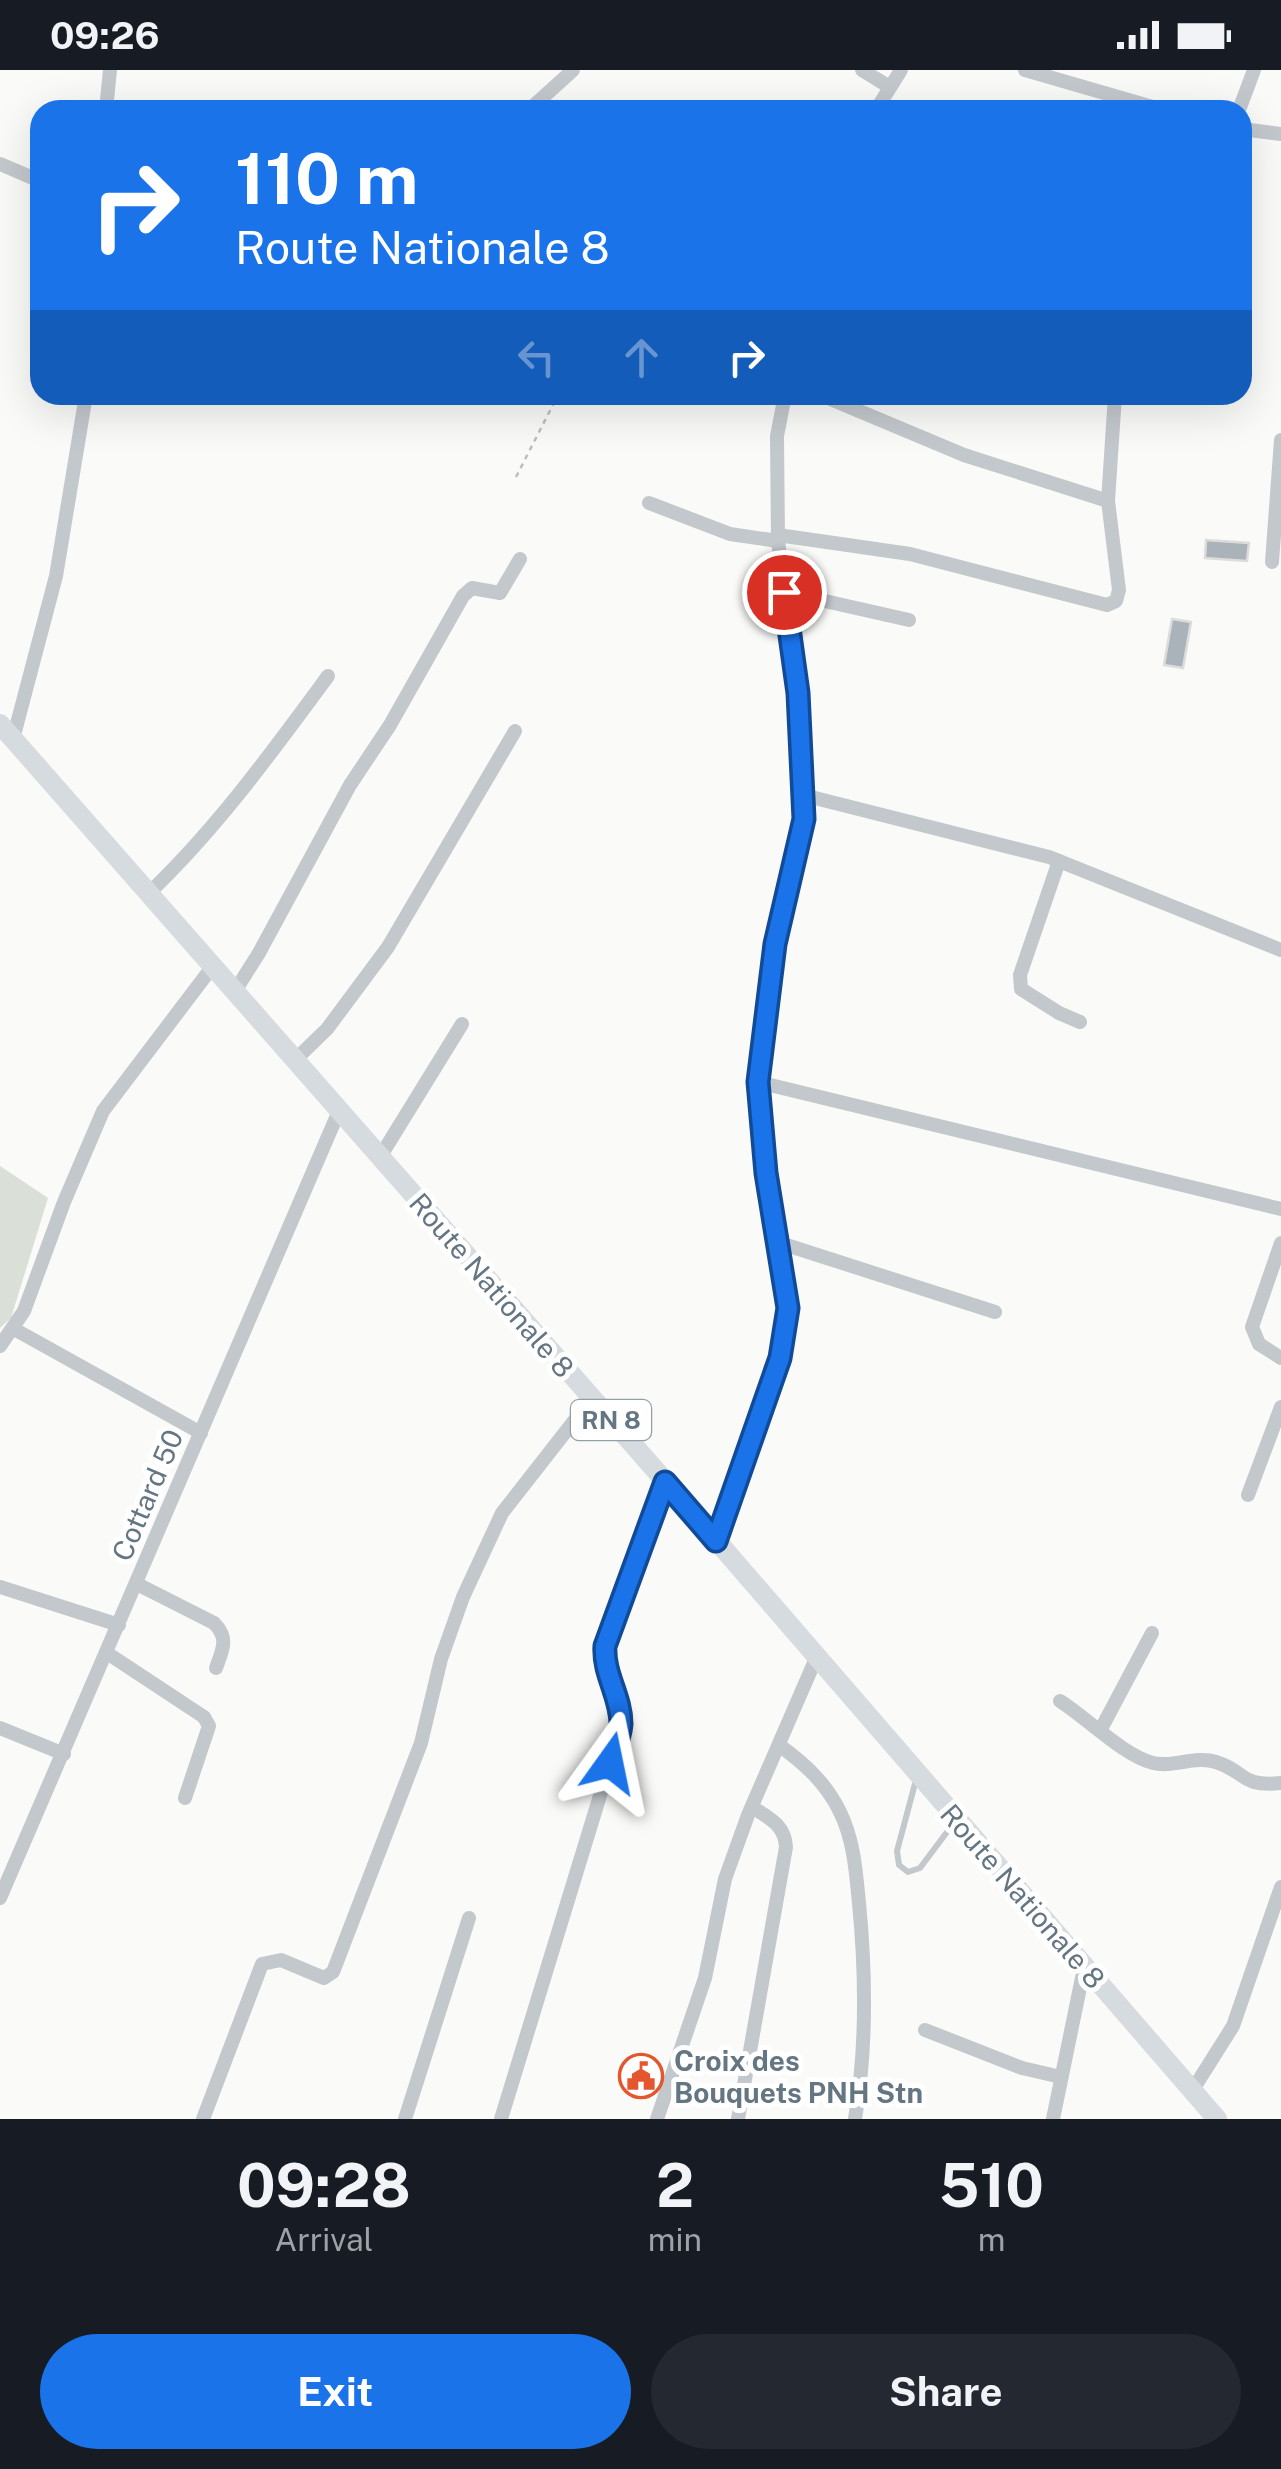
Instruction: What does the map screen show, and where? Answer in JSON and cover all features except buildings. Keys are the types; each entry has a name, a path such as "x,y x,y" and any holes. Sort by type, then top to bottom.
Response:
{"main road":[{"name":"Route Nationale 8","path":"7,732 592,1398 1217,2119"}],"street":[{"path":"107,100 110,70"},
{"path":"540,100 574,70"},
{"path":"862,70 888,86"},
{"path":"881,100 901,70"},
{"path":"1025,70 1126,100"},
{"path":"1243,100 1254,70"},
{"path":"1252,130 1281,134"},
{"path":"0,164 30,177"},
{"path":"7,732 56,576 84,405"},
{"path":"716,1541 780,1358 788,1308 766,1173 758,1082 775,944 804,819 798,693 778,538 777,436 783,405"},
{"path":"845,405 964,454 1108,502"},
{"path":"649,504 730,534 910,554 1108,605 1116,601 1119,590 1108,502 1114,405"},
{"path":"1272,562 1281,440"},
{"path":"235,991 350,785 390,725 463,596 472,588 500,593 520,559"},
{"path":"784,592 910,620"},
{"path":"149,893 184,860 224,812 328,676"},
{"path":"295,1060 327,1029 388,947 514,731"},
{"path":"803,795 1059,861 1281,950"},
{"path":"1059,861 1020,975 1020,989 1059,1014 1080,1022"},
{"path":"0,1346 14,1329 103,1111 212,966"},
{"path":"380,1157 462,1024"},
{"path":"758,1082 1281,1209"},
{"name":"Cottard 50","path":"0,1898 339,1112"},
{"path":"777,1242 995,1312"},
{"path":"1281,1242 1252,1327 1258,1344 1281,1358"},
{"path":"14,1329 201,1433"},
{"path":"203,2119 262,1964 281,1960 324,1978 334,1972 421,1743 441,1659 463,1597 516,1491 592,1398"},
{"path":"1248,1496 1281,1406"},
{"path":"501,2119 621,1727 620,1711 604,1665 605,1646 665,1482"},
{"path":"137,1584 214,1622 223,1632 224,1645 216,1668"},
{"path":"0,1587 119,1626"},
{"path":"1101,1729 1152,1634"},
{"path":"107,1653 204,1717 209,1726 185,1798"},
{"path":"658,2119 705,1978 725,1879 817,1656"},
{"path":"1060,1701 1151,1763 1209,1760 1254,1785 1281,1784"},
{"path":"0,1728 64,1754"},
{"path":"779,1745 806,1764 824,1784 842,1814 854,1858 865,2006 863,2065 855,2119"},
{"path":"738,2119 786,1847 786,1836 780,1826 752,1807"},
{"path":"1192,2091 1233,2026 1281,1887"},
{"path":"405,2119 469,1918"},
{"path":"1052,2119 1084,1968"},
{"path":"926,2030 1022,2068 1061,2077"}],"lane":[{"path":"918,1774 897,1851 899,1866 908,1872 920,1868 957,1819"}],"path":[{"path":"516,477 553,405"}],"shaded area":[{"path":"0,1166 48,1198 11,1318 0,1328"}],"place":[{"name":"Croix des Bouquets PNH Stn","path":"641,2076"}],"route":[{"path":"610,1763 621,1727 620,1711 604,1665 605,1646 665,1482 716,1541 780,1358 788,1308 766,1173 758,1082 775,944 804,819 798,693 784,592"}]}
